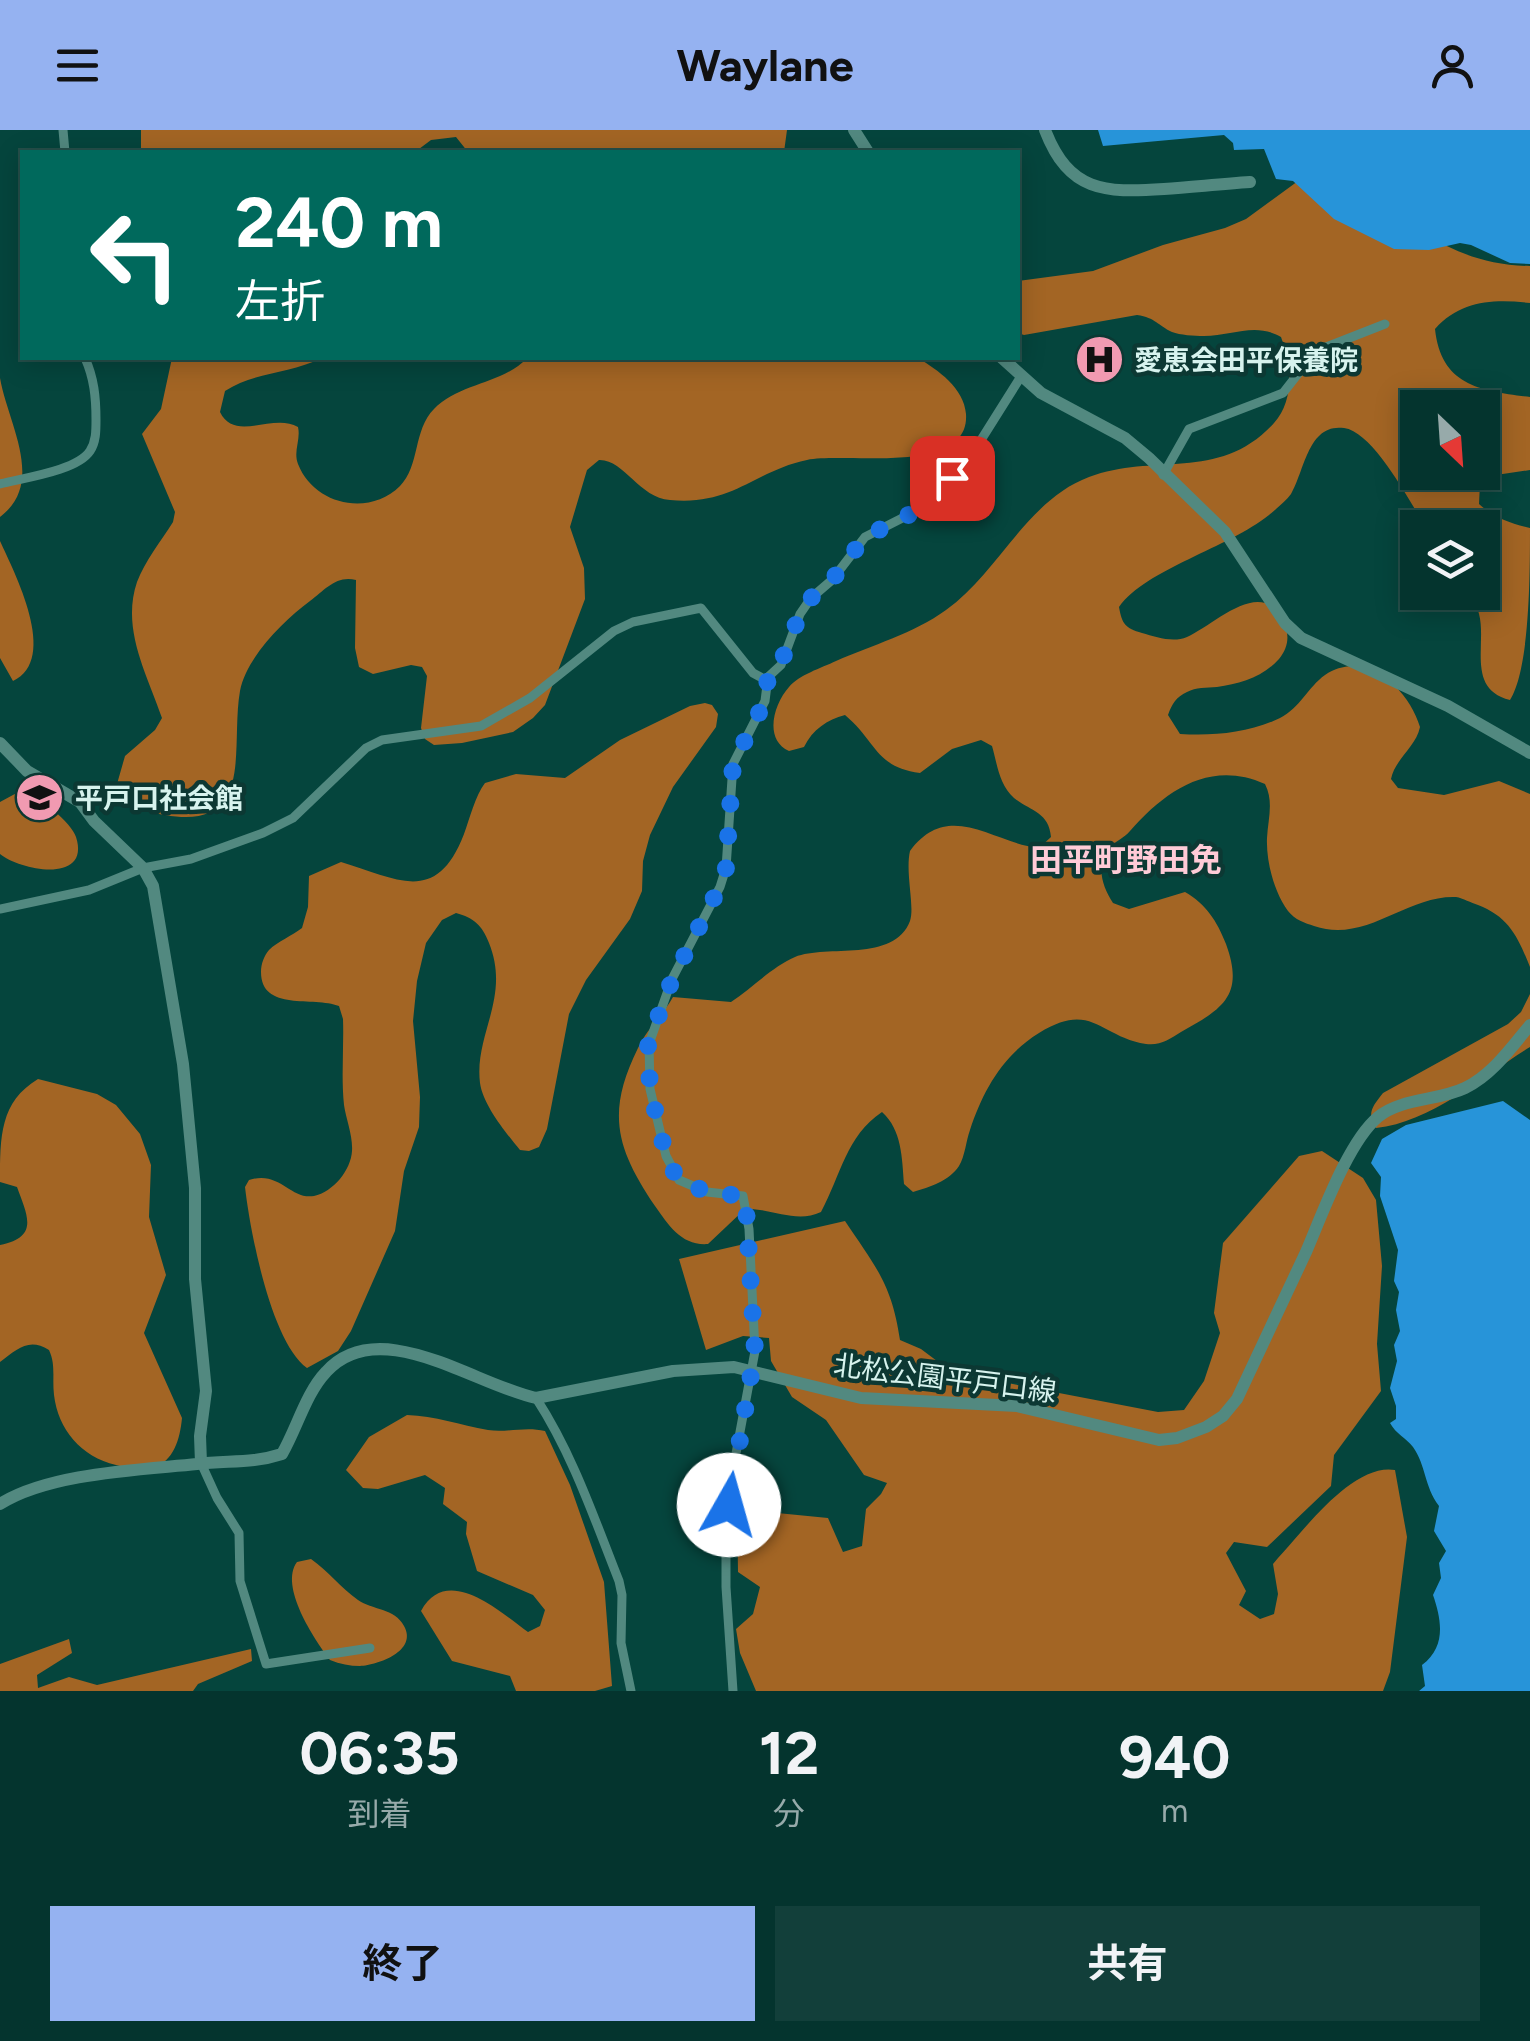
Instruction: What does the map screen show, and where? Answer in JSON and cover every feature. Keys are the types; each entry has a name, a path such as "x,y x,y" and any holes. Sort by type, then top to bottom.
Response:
{"main road":[{"path":"1045,130 1064,167 1098,188 1128,191 1250,182"},
{"path":"1004,360 1040,393 1125,438 1186,492 1225,532 1285,623 1301,638 1448,706 1530,754"},
{"path":"0,743 27,771 80,802 143,868 158,904 189,1114 195,1188 195,1279 204,1346 202,1463 70,1479 36,1486 0,1504"},
{"name":"北松公園平戸口線","path":"202,1463 237,1464 282,1454 323,1374 364,1350 394,1348 536,1398 710,1366 752,1370 861,1398 1016,1406 1140,1438 1177,1438 1206,1427 1237,1398 1332,1193 1367,1128 1381,1114 1463,1089 1481,1078 1530,1024"}],"street":[{"path":"1163,475 1189,429 1283,393 1316,352 1384,324"},
{"path":"0,484 57,470 90,451 96,438 96,402 93,376 86,360"},
{"path":"0,909 89,890 143,868 191,860 293,818 366,748 382,740 482,726 504,715 607,635 633,622 702,608 753,673 768,677 780,665 800,614 811,598 832,580 865,537 928,505 974,460 981,440 1020,378"},
{"path":"733,1691 726,1535 732,1475 752,1370 755,1322 749,1228 743,1196 707,1192 678,1180 666,1156 647,1059 648,1044 672,980 726,868 733,764 765,701 768,677"},
{"path":"536,1398 560,1434 618,1581 622,1594 620,1643 631,1691"},
{"path":"202,1463 238,1533 240,1581 266,1664 370,1648"}],"shaded area":[{"path":"141,130 787,130 784,150 466,150 456,137 431,140 418,150 141,150"},
{"path":"1309,173 1465,254 1530,266 1530,303 1504,301 1467,307 1435,329 1445,363 1466,382 1488,390 1400,390 1400,485 1379,455 1355,432 1332,428 1315,440 1291,494 1275,510 1252,527 1148,581 1119,607 1121,618 1132,629 1170,639 1187,637 1251,603 1264,603 1275,609 1284,623 1286,646 1266,671 1234,684 1194,689 1177,699 1168,715 1180,734 1231,732 1268,723 1293,709 1325,675 1355,666 1370,670 1396,687 1420,727 1393,772 1391,779 1398,788 1444,795 1499,781 1530,794 1530,967 1505,922 1489,910 1459,898 1420,903 1351,929 1333,930 1297,919 1283,903 1270,866 1270,804 1265,784 1245,777 1207,777 1158,803 1114,844 1103,860 1102,874 1113,903 1129,909 1185,892 1205,908 1226,944 1233,976 1231,989 1218,1008 1156,1044 1130,1040 1084,1020 1057,1024 1014,1052 996,1075 975,1116 963,1158 950,1176 913,1192 904,1184 897,1136 882,1112 852,1144 821,1212 793,1216 745,1209 708,1244 691,1242 671,1227 642,1185 631,1166 620,1130 619,1111 628,1071 638,1048 673,997 731,1002 795,957 890,943 910,921 910,851 940,828 972,828 1039,848 1051,837 1043,817 1009,793 992,746 981,740 952,749 920,773 885,759 845,715 821,726 804,747 789,751 781,746 774,731 775,712 783,694 804,675 906,632 946,610 982,577 1030,519 1067,488 1113,470 1208,460 1231,453 1253,442 1281,414 1288,393 1287,359 1281,337 1271,333 1253,330 1183,335 1137,315 1020,334 1020,281 1093,271 1246,219"},
{"path":"172,360 316,360 236,385 225,391 220,412 235,425 288,423 298,427 297,459 306,478 329,497 358,503 387,496 400,486 411,468 427,418 444,400 506,373 525,360 921,360 955,388 966,414 962,433 948,446 928,454 807,460 711,498 659,498 616,466 599,460 587,470 570,527 584,568 585,599 545,705 513,732 462,743 434,745 425,739 421,728 427,676 422,667 411,665 373,674 359,667 355,648 356,580 337,582 289,619 250,666 240,691 233,780 226,798 214,810 194,817 136,807 117,784 125,756 155,730 162,718 138,651 132,617 137,582 173,522 175,512 142,434 161,409"},
{"path":"0,378 22,470 21,487 14,503 0,517"},
{"path":"1500,393 1530,397 1530,470 1500,474"},
{"path":"1403,490 1480,490 1479,504 1487,510 1416,510"},
{"path":"1500,518 1530,528 1528,619 1522,666 1510,700 1496,694 1483,676 1478,610 1500,610"},
{"path":"0,541 23,593 33,635 33,654 27,670 13,681 0,658"},
{"path":"705,703 718,714 716,727 673,787 650,835 643,861 642,891 630,919 586,980 569,1014 547,1129 539,1147 520,1150 482,1091 482,1048 496,981 495,963 483,931 473,920 456,913 442,920 426,943 413,1021 419,1127 404,1171 395,1231 351,1331 338,1351 307,1368 294,1355 273,1311 257,1257 245,1187 249,1180 269,1179 298,1194 314,1196 334,1185 351,1158 339,1006 279,998 263,985 261,972 269,950 302,928 308,907 309,876 341,862 397,879 427,879 453,857 485,783 516,774 565,778 620,740 690,706"},
{"path":"24,789 54,810 73,831 78,852 64,868 23,865 0,854 0,802"},
{"path":"1530,994 1530,1047 1437,1107 1397,1124 1376,1128 1371,1114 1383,1093 1508,1024 1521,1012"},
{"path":"38,1079 97,1094 116,1105 140,1134 151,1165 149,1217 166,1275 144,1333 182,1418 171,1455 149,1469 134,1470 103,1461 73,1440 56,1407 49,1350 29,1345 0,1362 0,1245 21,1236 27,1224 17,1187 0,1182 2,1135 16,1098"},
{"path":"1322,1151 1363,1178 1376,1200 1382,1266 1377,1344 1381,1391 1334,1455 1331,1486 1267,1547 1234,1542 1226,1553 1246,1591 1239,1605 1260,1619 1274,1614 1278,1594 1273,1564 1278,1558 1347,1487 1379,1471 1395,1470 1407,1537 1390,1672 1383,1691 756,1691 740,1653 736,1629 753,1614 760,1587 738,1572 737,1509 828,1518 843,1552 862,1546 866,1509 887,1483 864,1475 826,1420 792,1397 771,1361 769,1338 743,1336 706,1350 679,1259 845,1221 887,1290 900,1340 921,1349 957,1376 1158,1412 1184,1410 1204,1381 1220,1333 1214,1313 1223,1243 1299,1156"},
{"path":"407,1415 488,1430 545,1431 570,1485 604,1582 612,1686 595,1691 516,1691 510,1676 452,1661 421,1611 432,1597 445,1591 474,1596 528,1632 540,1626 545,1610 533,1595 477,1571 466,1534 467,1522 443,1504 445,1488 425,1475 378,1489 363,1488 346,1470 369,1437"},
{"path":"311,1559 358,1600 400,1620 407,1635 401,1649 368,1665 330,1660 301,1612 292,1584 297,1562"},
{"path":"69,1639 72,1653 37,1675 38,1688 69,1677 97,1685 251,1649 252,1661 198,1684 193,1691 0,1691 0,1664"}],"water":[{"path":"1098,130 1530,130 1530,264 1510,263 1460,243 1429,250 1394,249 1334,219 1293,181 1276,179 1264,149 1234,150 1233,143 1224,135 1103,146"},
{"path":"1503,1101 1530,1120 1530,1691 1419,1691 1425,1686 1422,1665 1435,1650 1440,1633 1433,1595 1441,1578 1439,1563 1446,1551 1434,1531 1439,1506 1420,1461 1413,1447 1390,1423 1396,1419 1390,1388 1397,1361 1394,1345 1400,1331 1396,1310 1399,1292 1394,1281 1398,1250 1380,1196 1381,1177 1371,1163 1382,1139 1406,1125"}],"place":[{"name":"愛恵会田平保養院","path":"1099,360"},
{"name":"平戸口社会館","path":"40,798"}],"district":[{"name":"田平町野田免","path":"1126,860"}],"route":[{"path":"729,1505 755,1351 746,1207 743,1196 707,1192 678,1180 666,1156 650,1089 648,1044 672,980 720,886 726,868 733,764 755,724 765,701 768,677 780,665 800,614 865,537 928,505 952,478"}]}
